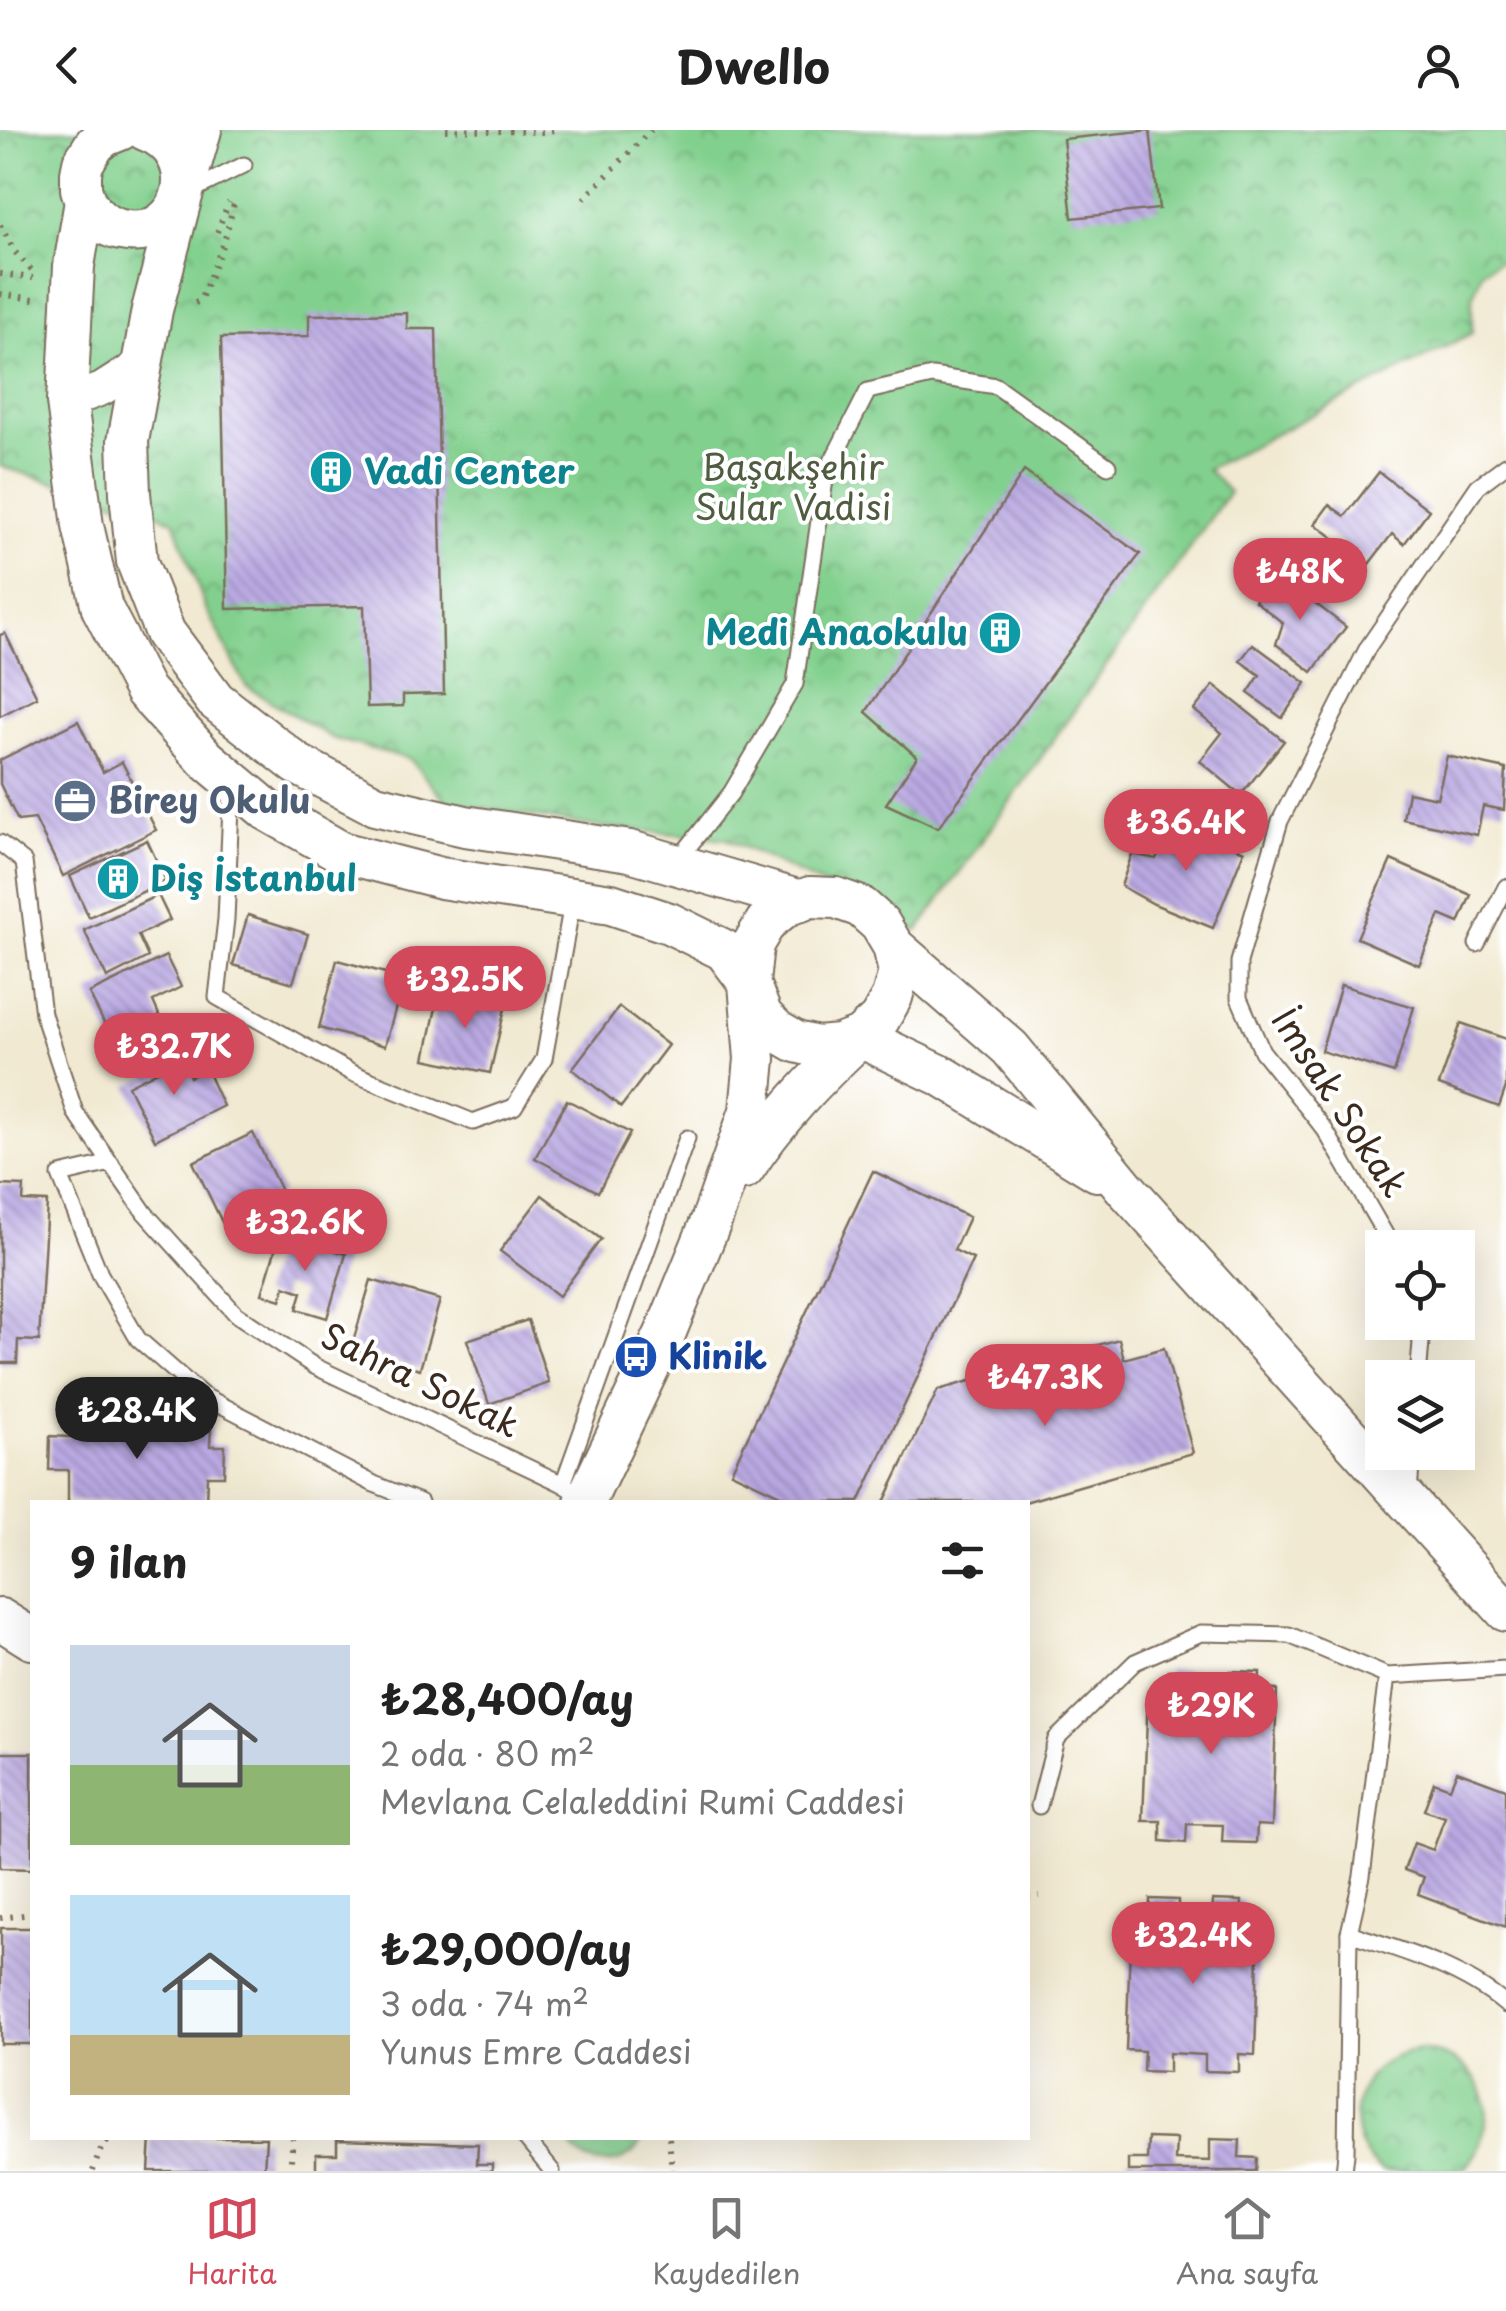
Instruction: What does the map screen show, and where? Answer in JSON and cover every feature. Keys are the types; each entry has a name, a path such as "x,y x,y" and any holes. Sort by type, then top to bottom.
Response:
{"street":[{"path":"110,132 95,144 82,163 80,189 96,218 115,230 132,232 148,230 163,222 182,196 184,180 174,150 163,138 145,130"},
{"path":"201,130 152,310 128,441 136,562 165,633 215,700 297,764 375,805 465,826 630,851 800,901"},
{"path":"84,201 73,280 68,402 84,526 102,608 145,691 206,759 267,810 341,852 441,878 611,904 669,923 724,950 748,983 762,1016 777,1032 796,1042 818,1046 840,1045 860,1037 944,1077 1126,1189"},
{"path":"68,402 102,389 143,363"},
{"path":"578,1495 664,1334 712,1220 750,1111 755,1059 748,983 752,944 766,922 786,906 810,897 836,898 860,907 880,924 893,946 899,972 892,997 879,1020 808,1086 758,1146 712,1220"},
{"path":"893,946 1010,1048 1126,1189 1506,1611"},
{"path":"0,1619 30,1638"}],"lane":[{"path":"182,196 244,164"},
{"path":"675,864 731,794 795,684 826,473 868,391 932,376 996,386 1108,466"},
{"name":"İmsak Sokak","path":"1385,1230 1325,1130 1262,1051 1239,998 1239,962 1280,821 1368,648 1478,486 1506,465"},
{"path":"232,780 226,919 217,997 352,1073 473,1122 514,1107 544,1059 574,898"},
{"name":"Sahra Sokak","path":"0,843 24,862 43,1014 75,1112 145,1213 236,1314 314,1366 578,1495"},
{"path":"1477,944 1506,888"},
{"path":"578,1495 687,1138"},
{"path":"111,1163 60,1175 100,1274 138,1339 202,1395 374,1484 415,1500"},
{"path":"1408,1500 1410,1470"},
{"path":"1039,1806 1056,1738 1135,1662 1202,1633 1290,1634 1387,1676 1506,1669"},
{"path":"1344,2171 1349,1933 1362,1876 1387,1676"},
{"path":"1349,1933 1426,1958 1491,1993 1506,2006"},
{"path":"527,2140 552,2171"}],"path":[{"path":"446,130 553,130"},
{"path":"584,199 650,130"},
{"path":"0,274 40,279"},
{"path":"1030,1896 1038,1896"},
{"path":"0,1918 30,1914"},
{"path":"93,2171 108,2140"},
{"path":"290,2171 293,2140"},
{"path":"669,2140 672,2171"}],"green space":[{"name":"Başakşehir Sular Vadisi","path":"0,130 1506,130 1506,257 1482,271 1472,298 1472,333 1207,469 1229,492 918,931 727,839 592,826 445,801 410,759 332,738 246,686 206,609 174,520 0,466"},
{"path":"1421,2050 1462,2066 1476,2079 1484,2096 1484,2133 1463,2171 1382,2171 1362,2147 1356,2117 1363,2086 1384,2063"},
{"path":"568,2140 641,2140 628,2157 605,2163 582,2157"}],"building":[{"path":"1150,130 1159,209 1072,218 1063,139"},
{"name":"Vadi Center","path":"407,313 407,329 436,329 444,694 403,695 403,706 367,707 364,606 227,609 221,338 309,336 309,315"},
{"name":"Medi Anaokulu","path":"1024,471 1140,554 938,828 886,804 917,757 866,712"},
{"path":"1379,472 1429,510 1404,544 1392,534 1369,564 1315,524 1329,505 1345,516"},
{"path":"1276,573 1346,627 1312,672 1276,644 1283,623 1255,601"},
{"path":"5,633 37,697 0,716 0,635"},
{"path":"1253,644 1306,683 1282,718 1248,693 1260,675 1240,661"},
{"path":"1214,685 1284,741 1241,795 1200,761 1222,733 1194,710"},
{"name":"Birey Okulu","path":"78,721 103,772 122,762 156,830 63,876 35,819 18,821 0,784 0,760"},
{"path":"1447,756 1506,769 1504,810 1483,806 1477,835 1403,819 1408,792 1437,798"},
{"path":"1172,819 1244,851 1213,928 1121,886 1132,854 1156,859"},
{"name":"Diş İstanbul","path":"147,840 166,881 89,917 70,876"},
{"path":"1391,860 1471,895 1459,923 1440,915 1419,965 1357,938"},
{"path":"158,895 170,920 138,935 148,957 107,978 84,930"},
{"path":"248,915 308,934 293,983 233,965"},
{"path":"166,956 181,987 153,1001 162,1022 115,1045 89,993"},
{"path":"337,960 404,978 385,1046 319,1028"},
{"path":"1341,985 1414,1007 1394,1073 1321,1051"},
{"path":"440,989 506,1004 490,1073 425,1059"},
{"path":"619,1007 668,1045 621,1107 572,1069"},
{"path":"1461,1023 1506,1039 1506,1087 1499,1107 1439,1085"},
{"path":"182,1059 190,1077 206,1069 223,1106 155,1140 128,1086"},
{"path":"567,1100 630,1133 598,1192 535,1158"},
{"path":"253,1133 282,1193 222,1222 193,1162"},
{"path":"873,1171 969,1217 954,1250 973,1259 860,1500 791,1500 731,1472"},
{"path":"0,1185 24,1186 23,1201 47,1202 39,1341 18,1340 17,1363 0,1363"},
{"path":"542,1195 601,1239 559,1296 500,1251"},
{"path":"280,1234 346,1254 327,1318 297,1309 302,1292 285,1286 281,1300 262,1294"},
{"path":"371,1280 440,1300 420,1369 351,1349"},
{"path":"528,1320 549,1383 489,1404 467,1340"},
{"path":"1119,1339 1124,1359 1164,1348 1193,1453 1030,1501 885,1500 938,1390"},
{"path":"70,1423 211,1426 210,1446 225,1446 224,1476 207,1476 206,1500 68,1500 68,1470 49,1470 50,1436 70,1437"},
{"path":"1168,1670 1196,1671 1195,1692 1229,1693 1231,1671 1260,1672 1259,1689 1277,1690 1272,1826 1257,1825 1256,1843 1222,1842 1223,1825 1187,1824 1186,1843 1161,1841 1161,1821 1143,1821 1148,1691 1167,1692"},
{"path":"0,1753 30,1753 30,1869 0,1868"},
{"path":"1457,1771 1506,1789 1506,1927 1418,1894 1424,1877 1404,1870 1414,1843 1433,1850 1445,1817 1424,1810 1434,1782 1450,1788"},
{"path":"1150,1899 1178,1900 1178,1921 1212,1923 1213,1900 1242,1901 1241,1919 1259,1919 1255,2055 1239,2054 1239,2072 1205,2071 1205,2055 1169,2053 1169,2072 1143,2071 1144,2051 1126,2050 1131,1920 1149,1921"},
{"path":"1,1928 30,1928 30,2044 1,2044"},
{"path":"1148,2138 1176,2139 1175,2160 1210,2161 1210,2139 1240,2140 1239,2157 1257,2158 1256,2171 1128,2171 1128,2159 1147,2159"},
{"path":"151,2140 266,2140 264,2171 149,2171"},
{"path":"337,2140 478,2144 477,2164 492,2164 492,2171 316,2171 316,2154 337,2154"}],"place":[{"name":"Vadi Center","path":"331,472"},
{"name":"Medi Anaokulu","path":"1000,633"},
{"name":"Birey Okulu","path":"75,801"},
{"name":"Diş İstanbul","path":"118,879"},
{"name":"Klinik","path":"636,1357"}]}
